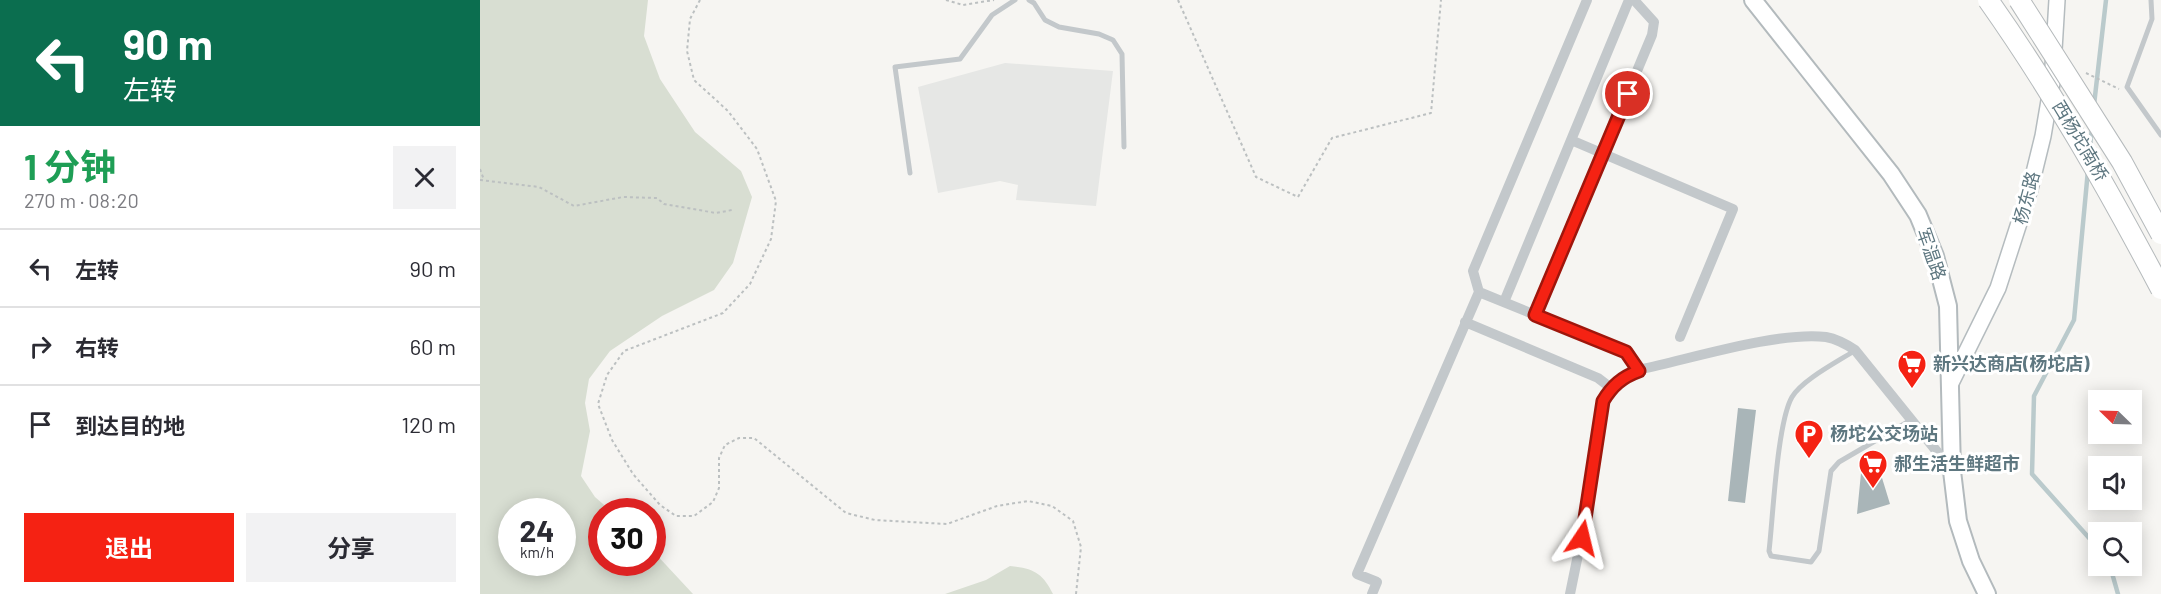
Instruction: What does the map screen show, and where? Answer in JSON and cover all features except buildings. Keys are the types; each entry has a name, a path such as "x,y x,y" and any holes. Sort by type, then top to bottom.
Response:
{"highway":[{"name":"西杨坨南桥","path":"1988,0 2031,60 2102,177 2161,289"},
{"name":"西杨坨南桥","path":"2019,0 2122,162 2161,234"}],"main road":[{"name":"军温路","path":"1753,0 1891,174 1918,216 1935,256 1948,306 1952,471 1958,521 1971,561 1987,594"}],"street":[{"path":"1372,594 1377,582 1357,574 1479,292 1473,271 1587,0"},
{"path":"1504,302 1629,0"},
{"path":"1535,315 1652,35 1654,22 1634,0"},
{"name":"杨东路","path":"1951,383 1998,288 2030,189 2052,83 2057,0"},
{"path":"1571,140 1733,209 1680,337"},
{"path":"1479,292 1626,352 1639,371"},
{"path":"1465,322 1598,378 1611,388"},
{"path":"1570,594 1590,496 1603,401 1611,388 1626,375 1775,340 1824,337 1840,341 1856,350 1952,471"}],"lane":[{"path":"910,173 895,67 960,59 992,15 1015,0"},
{"path":"1029,0 1034,3 1045,20 1059,27 1100,34 1113,40 1118,47 1122,54 1124,147"},
{"path":"2151,0 2152,19 2127,87 2161,135"},
{"path":"1856,350 1802,386 1792,397 1782,437 1769,551 1771,556 1811,562 1819,551 1831,471 1835,466 1912,419"}],"path":[{"path":"700,0 690,19 687,51 694,80 728,111 757,149 776,201 771,239 750,284 723,313 624,351 607,375 598,404 612,440 633,474 660,505 676,516 694,516 713,502 719,488 718,458 725,445 739,438 754,438 846,513 874,520 947,524 997,506 1028,501 1052,506 1073,521 1081,547 1076,594"},
{"path":"946,0 963,5 994,0"},
{"path":"1178,0 1256,177 1298,197 1332,138 1431,112 1441,0"},
{"path":"2077,68 2122,90"},
{"path":"480,170 482,180 539,187 574,206 624,197 657,198 664,204 716,213 732,210"}],"shaded area":[{"path":"480,0 648,0 644,36 660,79 695,132 741,171 752,197 733,263 714,290 662,316 610,351 589,379 585,403 590,431 581,476 596,498 588,498 588,576 666,576 666,565 693,594 480,594"},
{"path":"1005,63 1113,71 1096,206 1016,200 1018,185 1000,181 938,193 918,87"},
{"path":"1010,566 1025,568 1041,576 1053,594 945,594 986,580"}],"waterway":[{"path":"2094,105 2106,0"},
{"path":"2090,146 2092,128"},
{"path":"2088,170 2074,320 2034,396 2032,474 2088,537"},
{"path":"2113,576 2118,594"}],"place":[{"name":"新兴达商店(杨坨店)","path":"1912,390"},
{"name":"杨坨公交场站","path":"1809,460"},
{"name":"郝生活生鲜超市","path":"1873,490"}],"route":[{"path":"1582,538 1603,401 1611,388 1626,375 1639,371 1626,352 1535,315 1628,94"}]}
